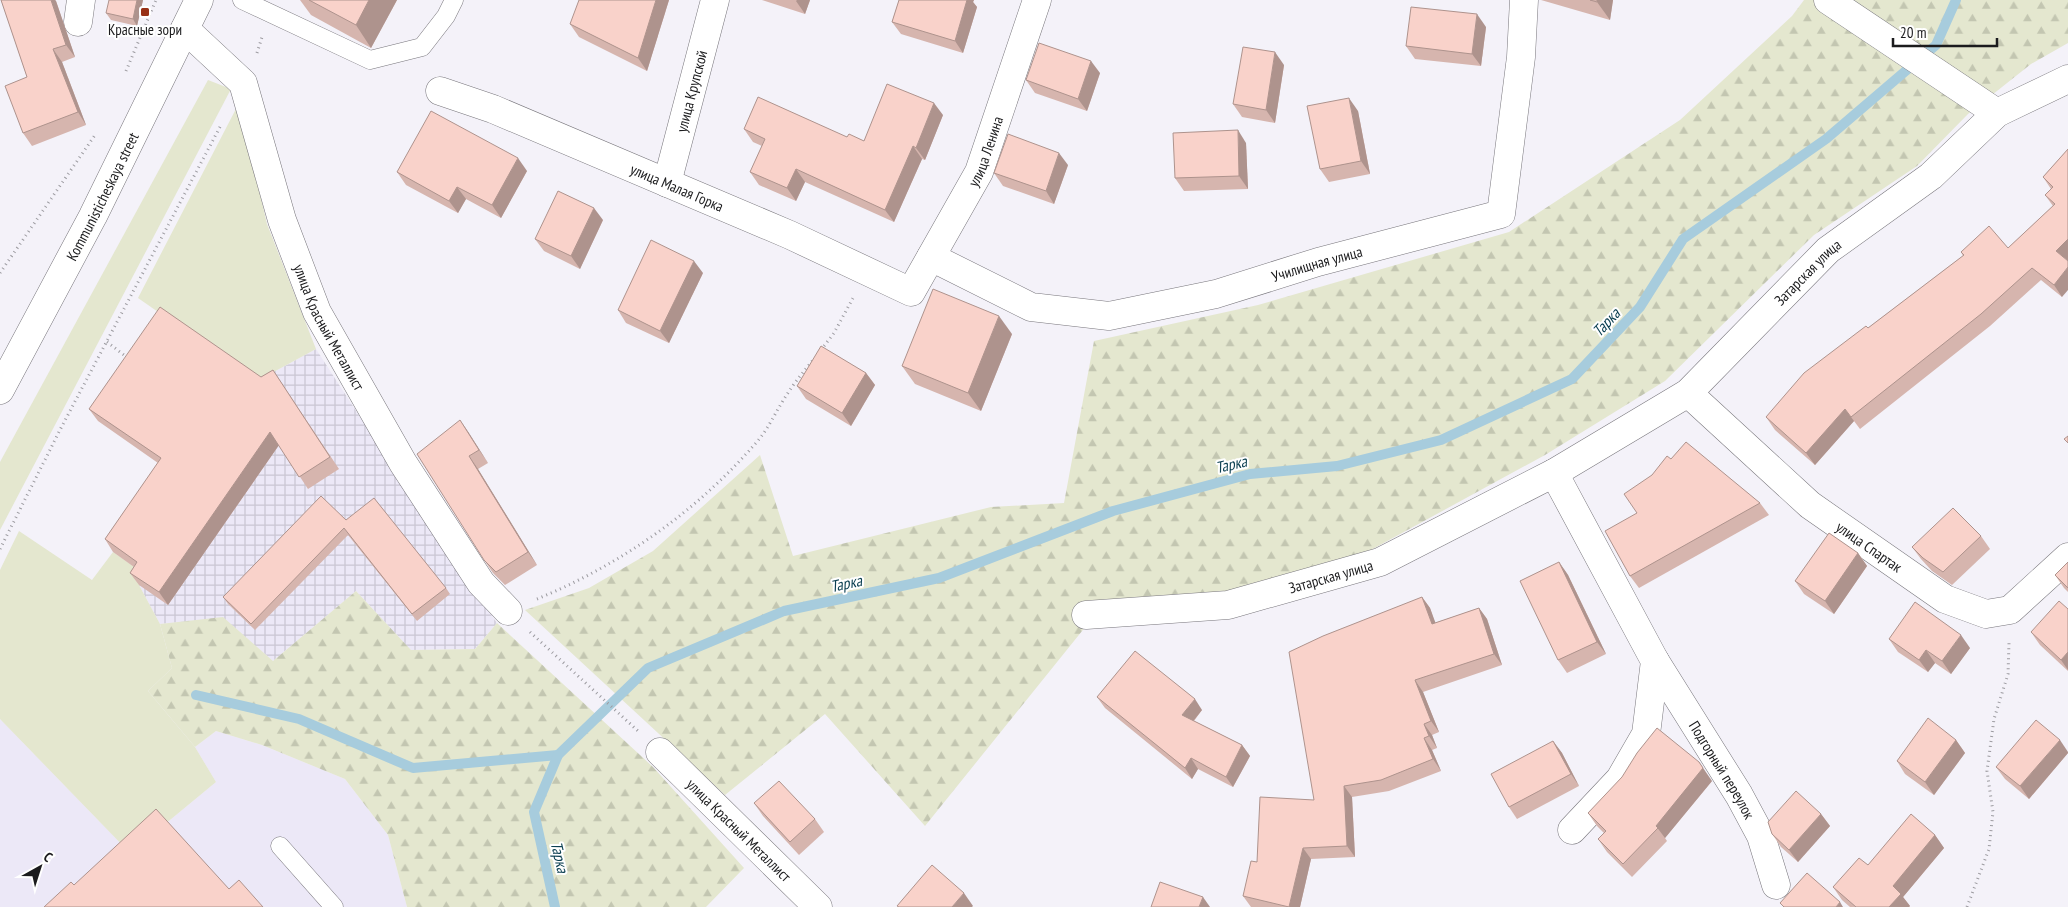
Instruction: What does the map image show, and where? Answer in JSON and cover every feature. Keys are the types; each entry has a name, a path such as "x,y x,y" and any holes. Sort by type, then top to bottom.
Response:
{"street":[{"name":"Kommunisticheskaya street","path":"0,390 92,216 199,0"},
{"name":"улица Крупской","path":"667,183 715,0"},
{"name":"улица Ленина","path":"911,292 979,172 1037,0"},
{"name":"Училищная улица","path":"930,257 1031,307 1109,316 1216,294 1318,262 1501,214 1521,57 1524,0"},
{"path":"1828,0 1997,113"},
{"path":"185,29 243,83"},
{"name":"Затарская улица","path":"1086,615 1228,605 1380,562 1554,473 1688,393 1828,250 1931,176 1997,113 2068,79"},
{"name":"улица Красный Металлист","path":"243,83 282,220 317,312 403,463 481,583 508,611"},
{"name":"улица Малая Горка","path":"440,91 493,109 790,234 911,292"},
{"name":"улица Спартак","path":"1688,393 1810,505 1945,599 1986,614 2010,610"},
{"path":"1554,473 1655,661 1646,734 1620,779 1572,830"},
{"path":"2010,610 2068,557"},
{"name":"Подгорный переулок","path":"1655,661 1739,795 1761,836 1776,885"},
{"name":"улица Красный Металлист","path":"660,752 818,907"}],"lane":[{"path":"242,0 370,60 422,47 446,16 454,0"},
{"path":"280,846 334,907"}],"path":[{"path":"124,76 156,0"},
{"path":"0,549 106,342 243,83 272,13"},
{"path":"0,273 98,130"},
{"path":"660,752 508,611 576,583 642,545 706,492 756,443 788,394 834,333 868,271"},
{"path":"106,342 130,359"},
{"path":"1967,907 1989,849 1993,812 1987,771 1994,719 2008,674 2010,610"}],"shaded area":[{"path":"316,349 464,578 497,623 475,649 411,650 356,591 273,661 223,618 160,624 139,585 257,381"},
{"path":"0,719 130,853 216,782 195,747 216,731 262,745 345,779 388,835 407,907 0,907"}],"green space":[{"path":"1804,0 2068,0 2068,43 2031,64 1968,114 1917,166 1814,235 1665,381 1545,455 1369,551 1234,594 1103,605 925,826 825,714 725,795 525,610 589,588 653,551 760,455 793,556 991,507 1064,503 1094,341 1258,305 1509,232 1680,120 1792,16"},
{"path":"208,80 231,89 0,530 0,462"},
{"path":"239,103 267,224 316,349 257,381 138,298"},
{"path":"19,531 92,580 113,552 146,575 139,585 160,624 172,668 148,691 195,747 216,782 130,853 0,719 0,570"},
{"path":"356,591 411,650 475,649 497,623 653,767 744,868 706,907 407,907 388,835 345,779 262,745 216,731 195,747 148,691 172,668 160,624 223,617 273,661"}],"building":[{"path":"1,0 51,0 66,45 53,49 78,112 23,133 5,86 27,77"},
{"path":"109,0 137,0 133,19 106,13"},
{"path":"309,0 369,0 356,25"},
{"path":"579,0 656,0 638,58 570,24"},
{"path":"899,0 967,0 955,41 892,22"},
{"path":"1411,7 1477,14 1472,54 1406,46"},
{"path":"1039,43 1091,61 1078,99 1026,80"},
{"path":"1243,47 1275,52 1266,110 1233,104"},
{"path":"887,84 934,103 916,148 913,146 885,210 796,169 787,188 750,172 765,139 744,129 758,97 847,137 849,134 864,141"},
{"path":"1349,98 1361,161 1320,169 1307,106"},
{"path":"431,111 518,158 492,205 457,187 449,201 397,172"},
{"path":"1238,130 1239,176 1175,178 1173,133"},
{"path":"1008,134 1059,153 1046,191 994,173"},
{"path":"2068,149 2068,239 2056,251 2068,261 2068,267 2054,285 2032,268 1981,314 1851,417 1845,409 1806,453 1766,417 1804,373 1866,326 1868,328 1964,255 1961,252 1989,226 2008,248 2055,204 2045,195 2053,187 2043,177"},
{"path":"558,191 594,208 571,256 535,239"},
{"path":"651,240 694,261 660,331 618,310"},
{"path":"933,289 999,316 968,393 902,366"},
{"path":"160,307 261,377 273,370 330,457 299,477 270,432 159,592 130,573 137,562 105,539 161,458 89,409"},
{"path":"821,346 866,373 842,413 797,386"},
{"path":"460,420 479,450 469,456 528,552 496,572 484,560 417,454"},
{"path":"1686,442 1760,503 1630,576 1605,531 1637,513 1624,494 1652,475 1667,456 1671,459"},
{"path":"321,496 346,520 374,498 446,588 412,614 344,528 251,624 223,597"},
{"path":"1953,508 1981,536 1943,572 1923,558 1912,547"},
{"path":"1829,533 1858,553 1825,601 1795,581"},
{"path":"1559,562 1597,642 1558,660 1520,581"},
{"path":"2068,562 2068,588 2055,575"},
{"path":"1422,597 1432,624 1479,608 1494,654 1415,680 1431,721 1424,724 1429,736 1424,738 1433,759 1381,780 1344,786 1347,846 1303,848 1289,907 1243,896 1251,861 1257,862 1260,797 1314,800 1289,652 1323,636"},
{"path":"2059,601 2068,609 2068,652 2061,660 2031,632"},
{"path":"1915,602 1961,635 1942,661 1926,650 1919,660 1889,639"},
{"path":"1135,651 1195,699 1182,715 1242,745 1226,777 1191,758 1185,768 1097,697"},
{"path":"1928,718 1956,740 1925,782 1897,761"},
{"path":"2036,720 2060,740 2020,786 1996,767"},
{"path":"1657,728 1699,762 1703,768 1656,826 1658,828 1623,864 1598,839 1606,831 1588,813 1622,777 1637,753"},
{"path":"1553,741 1571,774 1509,807 1491,774"},
{"path":"779,781 815,819 790,842 754,803"},
{"path":"1796,791 1821,814 1789,850 1772,834 1768,822"},
{"path":"156,809 229,889 239,880 263,907 44,907 71,882 74,885"},
{"path":"1911,814 1935,835 1893,886 1901,894 1889,907 1856,907 1833,887 1859,858 1868,865"},
{"path":"932,865 964,893 952,907 897,906"},
{"path":"1807,873 1840,902 1836,907 1784,907 1780,903"},
{"path":"1160,882 1203,897 1199,907 1151,907"}],"waterway":[{"name":"Тарка","path":"555,907 534,812 558,755 648,668 784,611 939,578 1113,511 1250,474 1337,466 1441,440 1572,379 1640,307 1683,239 1826,139 1936,45 1956,0"},
{"path":"196,695 299,719 413,768 558,755"}],"place":[{"name":"Красные зори","path":"145,12"}]}
